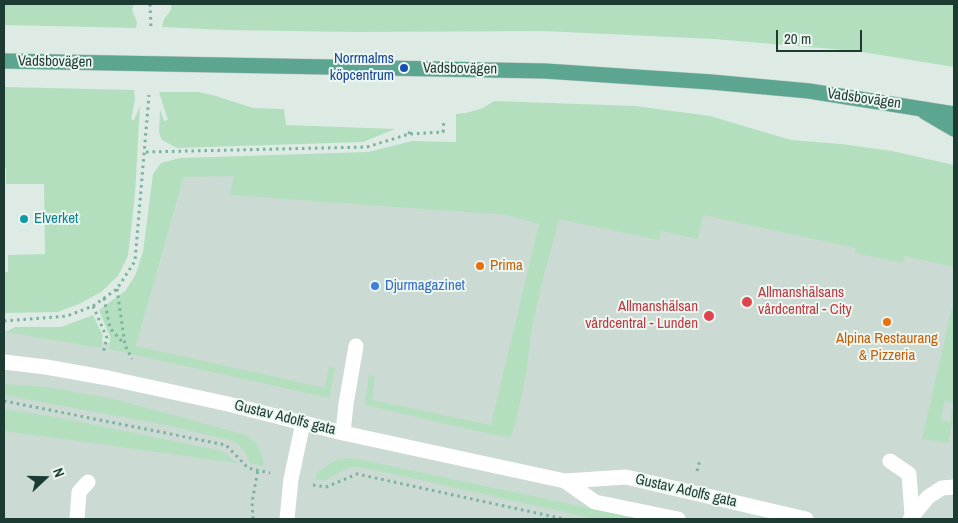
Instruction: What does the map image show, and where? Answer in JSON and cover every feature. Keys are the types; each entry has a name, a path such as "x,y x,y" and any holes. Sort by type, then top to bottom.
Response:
{"main road":[{"name":"Vadsbovägen","path":"4,61 545,71 711,82 809,91 954,114"},
{"name":"Vadsbovägen","path":"915,107 954,129"}],"street":[{"path":"343,433 356,346"},
{"name":"Gustav Adolfs gata","path":"4,362 108,378 228,404 303,424 565,481 626,477 806,519"},
{"path":"287,519 291,479 303,424"},
{"path":"890,461 908,474 911,517"},
{"name":"Gustav Adolfs gata","path":"565,481 595,502 678,519"},
{"path":"77,519 79,492 88,482"},
{"path":"911,517 928,497 942,488 954,487"}],"path":[{"path":"150,4 151,27"},
{"path":"4,321 67,316 92,306 116,289 135,261 146,152 149,95"},
{"path":"146,152 367,147 409,134 443,132 444,120"},
{"path":"409,134 410,128"},
{"path":"116,289 125,345"},
{"path":"104,298 110,328 125,345 132,359"},
{"path":"92,306 107,338 103,353"},
{"path":"102,329 110,328"},
{"path":"4,401 226,445 248,468 264,472"},
{"path":"253,519 252,502 258,470"},
{"path":"313,485 326,487 357,474 564,519"}],"shaded area":[{"path":"265,165 954,217 954,519 4,519 4,331 136,346 184,177"}],"green space":[{"path":"4,4 134,4 132,10 137,22 136,28 4,25"},
{"path":"171,4 954,4 954,67 856,51 714,39 543,31 355,32 162,27 164,19 171,10"},
{"path":"4,87 134,90 135,100 131,119 134,120 140,106 135,194 128,256 118,276 101,292 81,303 58,312 4,313 4,272 8,272 8,255 45,254 44,184 6,184 6,168 4,168"},
{"path":"159,92 199,92 253,108 284,109 286,125 395,129 363,142 177,148 162,140 159,133 160,109 164,121 168,120"},
{"path":"494,101 635,106 710,116 791,140 892,151 954,165 954,267 905,256 903,263 855,253 856,248 703,215 698,239 661,231 659,240 559,219 541,286 531,333 526,375 511,437 490,434 365,405 369,375 375,377 372,400 491,425 539,224 508,215 230,195 234,176 184,177 136,346 325,388 329,366 335,368 329,398 109,349 110,337 99,310 125,291 135,276 143,252 153,174 161,163 180,158 368,152 412,141 456,142 456,114 483,108"},
{"path":"954,299 954,403 954,417 948,443 922,439","holes":["944,401 954,403 950,422 941,420"]},
{"path":"93,315 103,336 101,348 6,332 15,327 61,327"},
{"path":"4,384 47,387 114,399 246,435 256,443 262,455 264,466 250,463 245,452 238,444 230,440 166,425 4,395"},
{"path":"4,409 56,417 222,451 237,463 4,431"},
{"path":"346,458 641,519 596,519 358,467 349,468 325,481 315,479 318,472 334,461"}],"place":[{"name":"Norrmalms köpcentrum","path":"404,68"},
{"name":"Elverket","path":"24,219"},
{"name":"Prima","path":"480,266"},
{"name":"Djurmagazinet","path":"375,286"},
{"name":"Allmanshälsans vårdcentral - City","path":"747,302"},
{"name":"Allmanshälsan vårdcentral - Lunden","path":"709,316"},
{"name":"Alpina Restaurang & Pizzeria","path":"887,322"}]}
